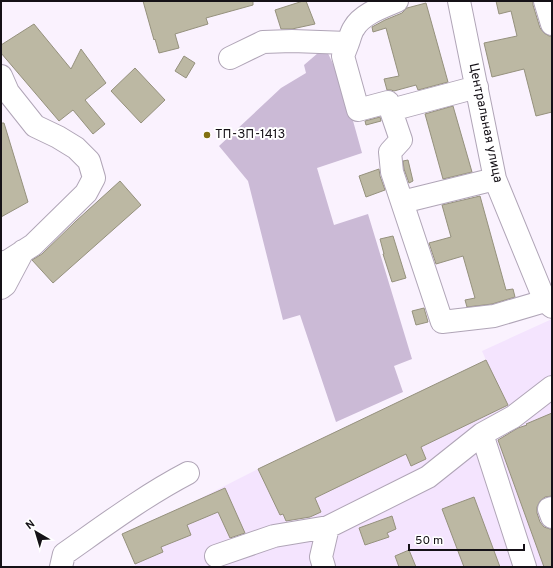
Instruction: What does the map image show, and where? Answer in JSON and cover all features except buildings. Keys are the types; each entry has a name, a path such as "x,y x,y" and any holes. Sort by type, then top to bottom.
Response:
{"street":[{"path":"397,1 372,12 363,18 354,28 342,56 358,110 388,102 392,110 401,140 390,152 392,172 442,322 494,316 549,304"},
{"name":"Центральная улица","path":"459,1 495,179 549,304"},
{"path":"545,1 552,24"},
{"path":"230,58 263,42 292,41 348,43"},
{"path":"1,76 8,92 35,126 76,148 89,161 94,178 86,193 33,245 8,261 1,263"},
{"path":"392,110 477,87"},
{"path":"402,202 495,179"},
{"path":"1,288 5,285 23,251"},
{"path":"216,556 274,536 328,527 428,477 482,434 513,417 552,387"},
{"path":"482,434 525,567"},
{"path":"61,567 64,554 159,489 188,473"},
{"path":"552,508 549,509 552,517"},
{"path":"324,567 321,557 328,527"}],"shaded area":[{"path":"325,47 343,85 362,153 317,168 334,225 368,214 412,359 394,366 403,392 336,422 300,315 283,320 248,181 219,146 281,88 306,73 304,65"},
{"path":"552,319 552,501 540,507 552,538 552,567 136,567 122,534 191,503 258,469 486,360 482,351"}],"place":[{"name":"ТП-ЗП-1413","path":"207,135"}]}
